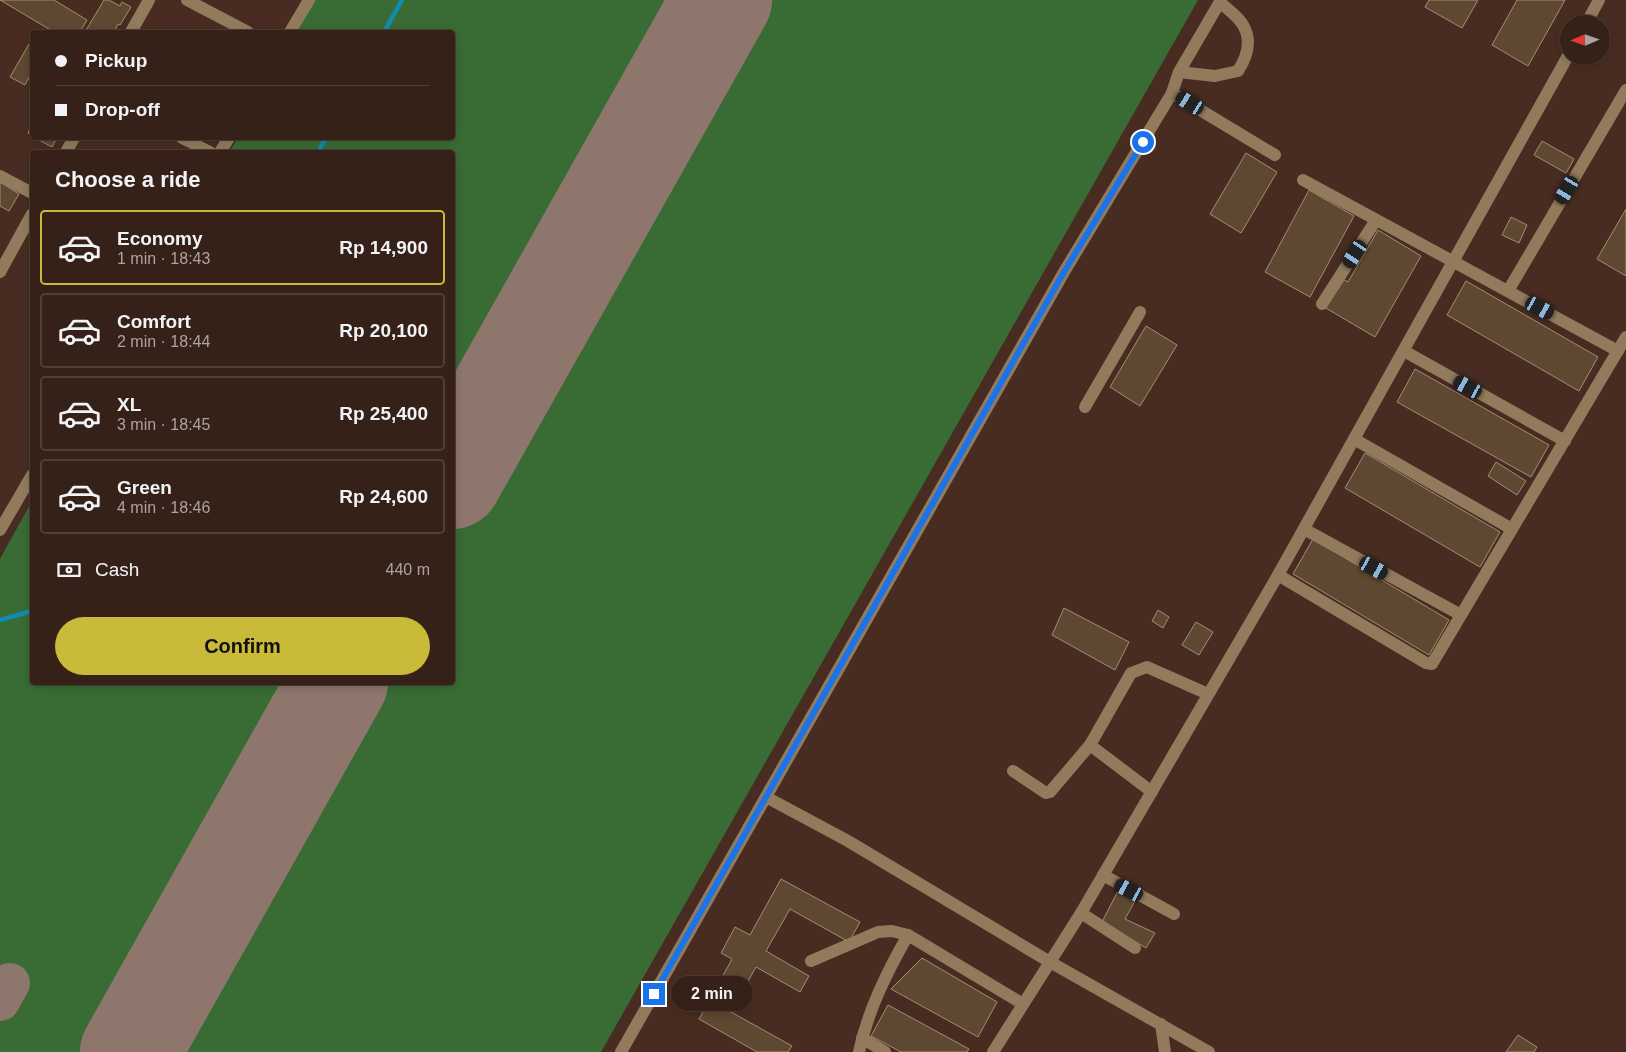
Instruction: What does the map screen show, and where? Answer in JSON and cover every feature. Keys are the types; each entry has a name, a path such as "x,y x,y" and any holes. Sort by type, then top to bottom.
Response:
{"street":[{"path":"133,30 149,0"},
{"path":"187,0 244,30"},
{"path":"291,30 309,0"},
{"path":"1591,15 1599,0"},
{"path":"621,1052 1064,272 1172,93 1179,72 1220,1 1245,28 1248,44 1247,56 1238,71 1215,76 1179,72"},
{"path":"993,1052 1082,913 1102,875 1278,576 1563,65"},
{"path":"1508,291 1626,90"},
{"path":"1172,93 1275,155"},
{"path":"186,140 206,150"},
{"path":"0,176 30,192"},
{"path":"1302,180 1618,351"},
{"path":"0,272 30,218"},
{"path":"1322,304 1376,220"},
{"path":"1085,407 1140,312"},
{"path":"1278,576 1432,664 1626,337"},
{"path":"1404,351 1565,441"},
{"path":"1354,439 1512,529"},
{"path":"0,530 30,478"},
{"path":"1304,529 1461,616"},
{"path":"1013,771 1046,793 1050,792 1090,745 1131,673 1147,667 1208,694"},
{"path":"1090,745 1152,792"},
{"path":"766,797 848,841 1050,962 1209,1052"},
{"path":"1102,875 1174,914"},
{"path":"1082,913 1136,948"},
{"path":"812,961 878,932 892,931 908,935 1023,1004"},
{"path":"859,1052 862,1038 886,975 908,935"},
{"path":"1161,1024 1165,1052"},
{"path":"862,1038 885,1052"}],"green space":[{"path":"315,0 1198,0 601,1052 0,1052 0,559 30,505 30,685 455,685 455,150 230,150 237,140 455,140 455,30 298,30"}],"building":[{"path":"0,0 54,0 87,20 81,30 51,30"},
{"path":"104,0 109,0 120,6 122,2 131,7 115,30 86,30"},
{"path":"1429,0 1478,0 1462,28 1425,7"},
{"path":"1517,0 1565,0 1528,66 1492,45"},
{"path":"30,42 30,78 25,85 10,77"},
{"path":"39,140 56,140 52,147"},
{"path":"1542,141 1574,159 1566,173 1534,155"},
{"path":"1246,153 1277,172 1241,233 1210,214"},
{"path":"0,182 19,194 9,211 0,206"},
{"path":"1309,190 1354,216 1310,297 1265,272"},
{"path":"1626,209 1626,276 1597,259"},
{"path":"1511,217 1527,225 1519,243 1502,235"},
{"path":"1378,230 1421,256 1375,337 1324,307 1341,278 1348,282"},
{"path":"1466,281 1598,357 1579,391 1447,315"},
{"path":"1146,326 1177,345 1140,406 1110,387"},
{"path":"1415,369 1549,445 1531,477 1397,402"},
{"path":"1365,453 1500,532 1480,567 1345,488"},
{"path":"1496,462 1526,481 1517,495 1488,476"},
{"path":"1313,539 1449,620 1429,655 1293,574"},
{"path":"1064,608 1129,642 1115,670 1052,635"},
{"path":"1158,610 1169,617 1163,628 1152,621"},
{"path":"1196,622 1213,632 1199,655 1182,645"},
{"path":"781,879 860,922 849,942 790,909 766,951 809,976 800,992 756,967 731,1012 792,1046 788,1052 757,1052 699,1019 732,959 721,953 735,927 750,935"},
{"path":"1120,887 1137,897 1125,919 1155,933 1146,948 1102,922"},
{"path":"922,958 997,1002 978,1037 891,989"},
{"path":"888,1005 969,1049 967,1052 901,1052 871,1036"},
{"path":"1518,1035 1537,1047 1534,1052 1506,1052"}],"waterway":[{"path":"385,30 402,0"},
{"path":"319,150 325,140"},
{"path":"0,620 30,612"}],"taxiway":[{"path":"0,1001 10,983"}],"runway":[{"path":"455,474 722,0"},
{"path":"130,1052 336,685"}],"route":[{"path":"654,994 1064,272 1143,142"}]}
